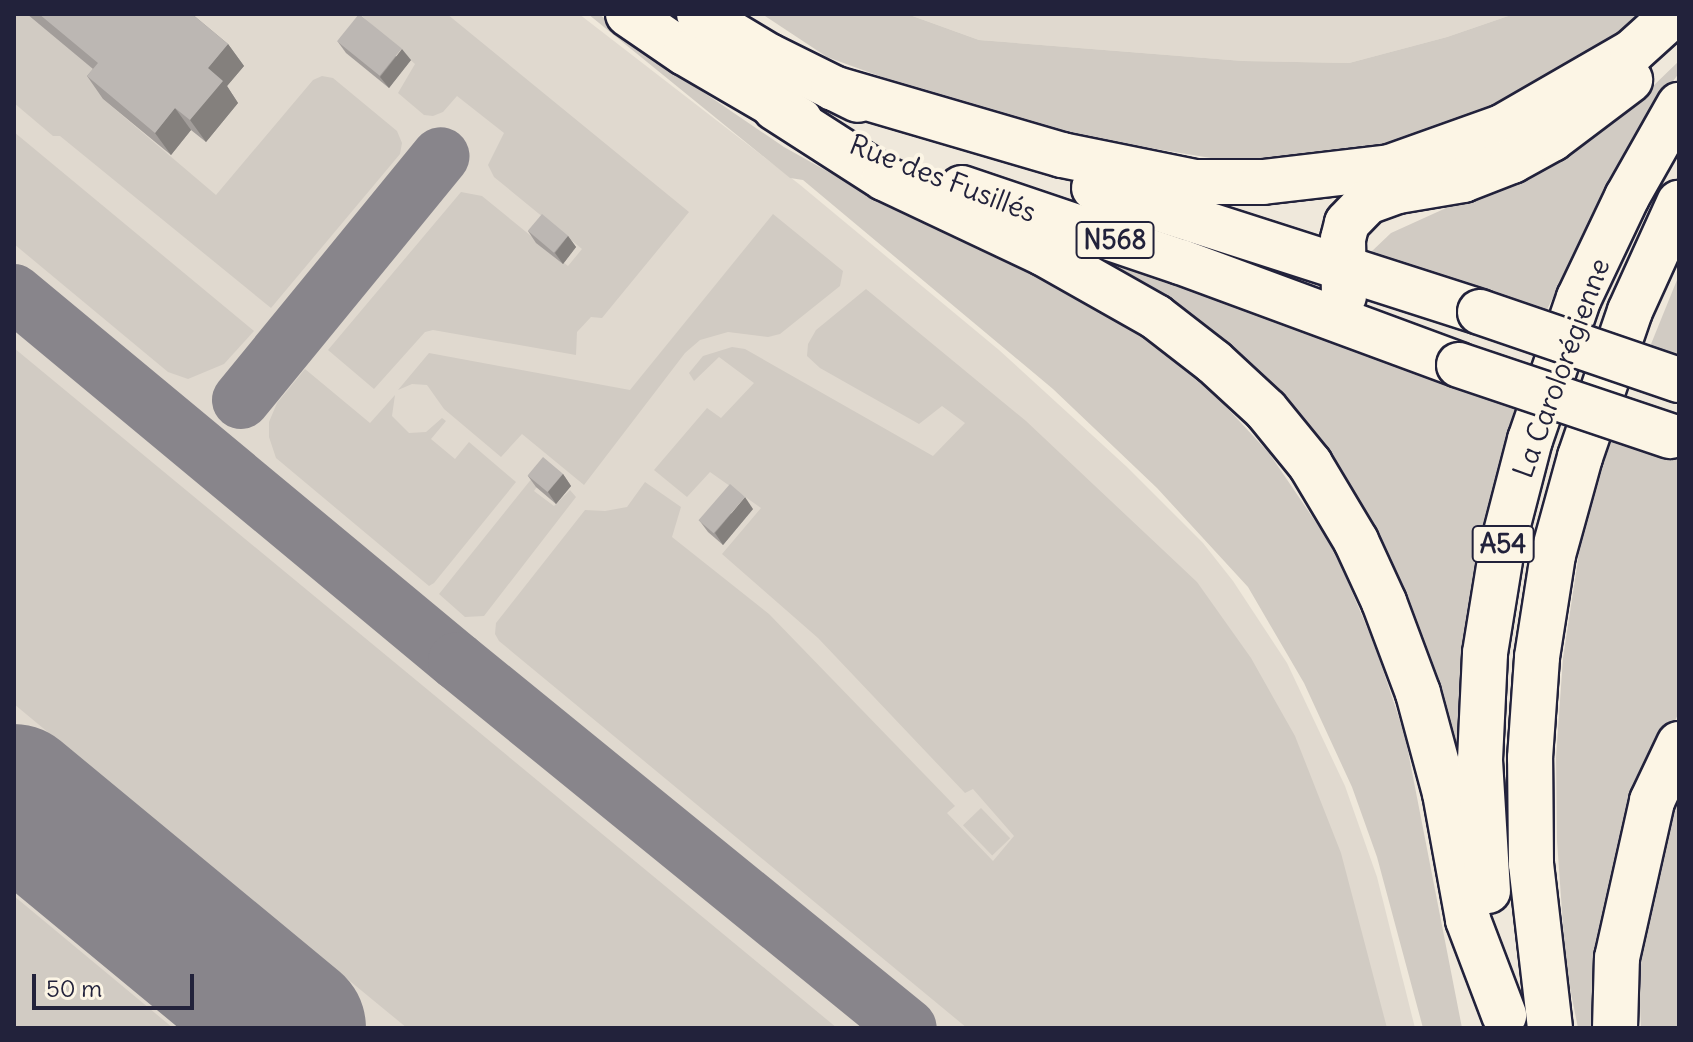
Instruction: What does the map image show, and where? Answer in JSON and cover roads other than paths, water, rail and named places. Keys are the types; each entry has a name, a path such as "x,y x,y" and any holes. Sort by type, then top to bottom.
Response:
{"highway":[{"name":"Rue des Fusillés","path":"628,14 775,108 909,169 1181,262 1459,365 1676,436"},
{"name":"Rue des Fusillés","path":"699,14 833,88 987,157 1232,230 1679,380"},
{"path":"833,88 1062,155 1195,182 1263,182 1390,167 1502,127 1632,52 1674,14"},
{"path":"1358,328 1345,302 1341,269 1347,223 1367,202 1398,191 1463,180 1512,161 1603,103 1679,34"},
{"name":"La Carolorégienne","path":"1506,1022 1485,871 1480,760 1485,653 1502,548 1530,440 1579,298 1627,197 1679,105"},
{"path":"775,108 884,178 1043,253 1143,309 1214,362 1266,410 1310,464 1356,541 1384,602 1418,693 1445,793 1468,920 1506,1022"},
{"name":"La Carolorégienne","path":"1550,1028 1531,863 1530,758 1537,657 1553,555 1580,457 1630,311 1679,203"},
{"path":"1615,1028 1617,958 1652,801 1679,744"}]}
